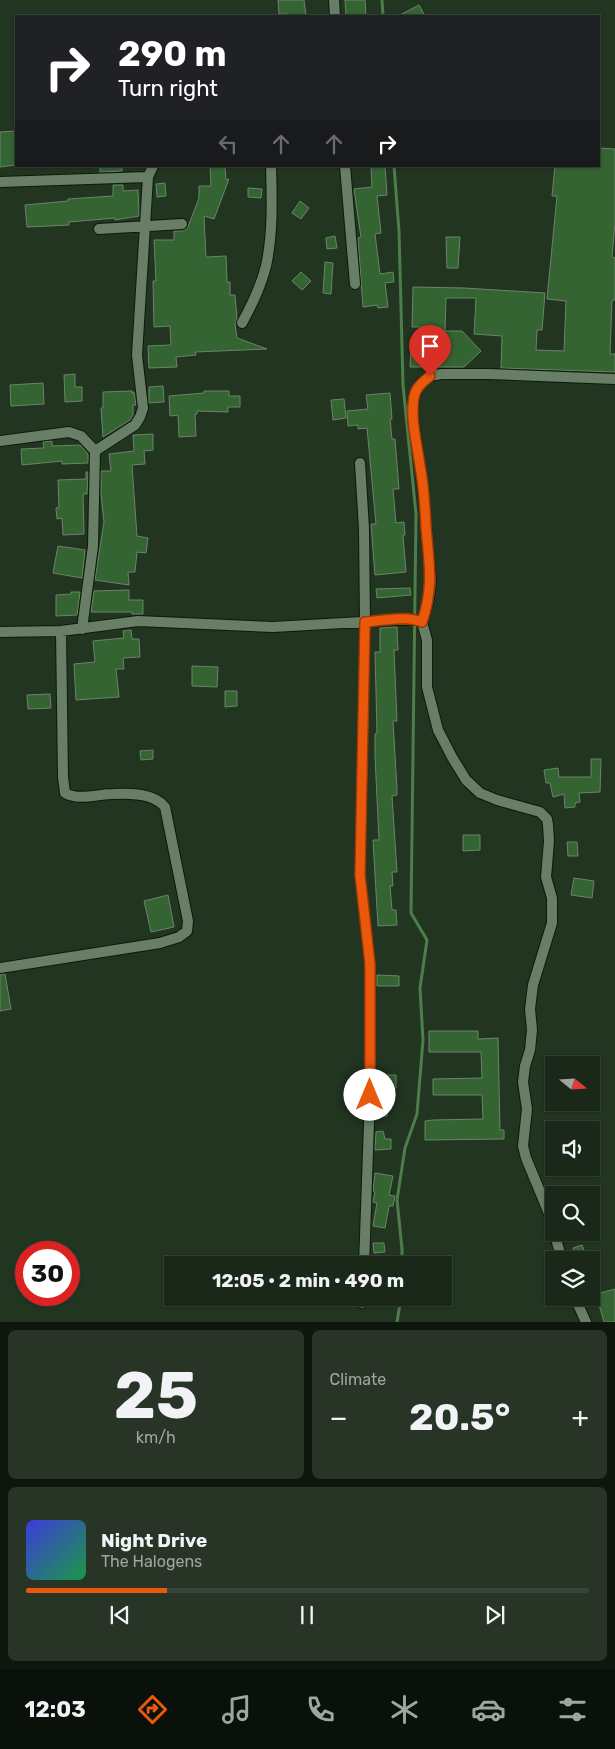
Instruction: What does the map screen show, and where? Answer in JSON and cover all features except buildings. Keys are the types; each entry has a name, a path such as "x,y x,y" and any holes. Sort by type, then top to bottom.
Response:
{"street":[{"path":"334,0 334,15"},
{"path":"95,451 135,425 140,418 143,408 137,354 148,177 153,167"},
{"path":"242,323 252,304 266,266 272,208 271,167"},
{"path":"345,167 354,284"},
{"path":"0,182 148,177"},
{"path":"99,230 182,224"},
{"path":"545,1205 526,1158 524,1146 527,1109 523,1082 530,1050 532,1030 530,1008 533,985 552,922 552,898 546,877 549,841 548,825 547,819 540,812 497,800 480,793 466,780 438,730 427,687 427,640 419,621 428,603 431,582 422,479 413,418 414,396 421,383 430,376 441,374 615,379"},
{"path":"0,441 69,432 81,436 95,451 93,546 82,629"},
{"path":"360,463 364,529 365,622 360,875 370,964 370,1095 364,1256"},
{"path":"0,632 61,631 138,622 273,627 397,620 419,621"},
{"path":"0,968 160,943 179,938 188,931 188,921 165,807 160,801 152,796 113,794 76,796 65,793 62,749 61,631"},
{"path":"579,1306 586,1322"}],"waterway":[{"path":"382,0 383,15"},
{"path":"394,167 399,231 403,385 416,514 411,913 427,940 420,988 423,1040 417,1114 405,1148 397,1200 402,1256"},
{"path":"397,1322 400,1306"}],"route":[{"path":"370,1095 370,964 360,875 365,622 397,620 417,620 422,622 428,603 431,582 422,479 413,418 414,396 421,383 430,376"}]}
